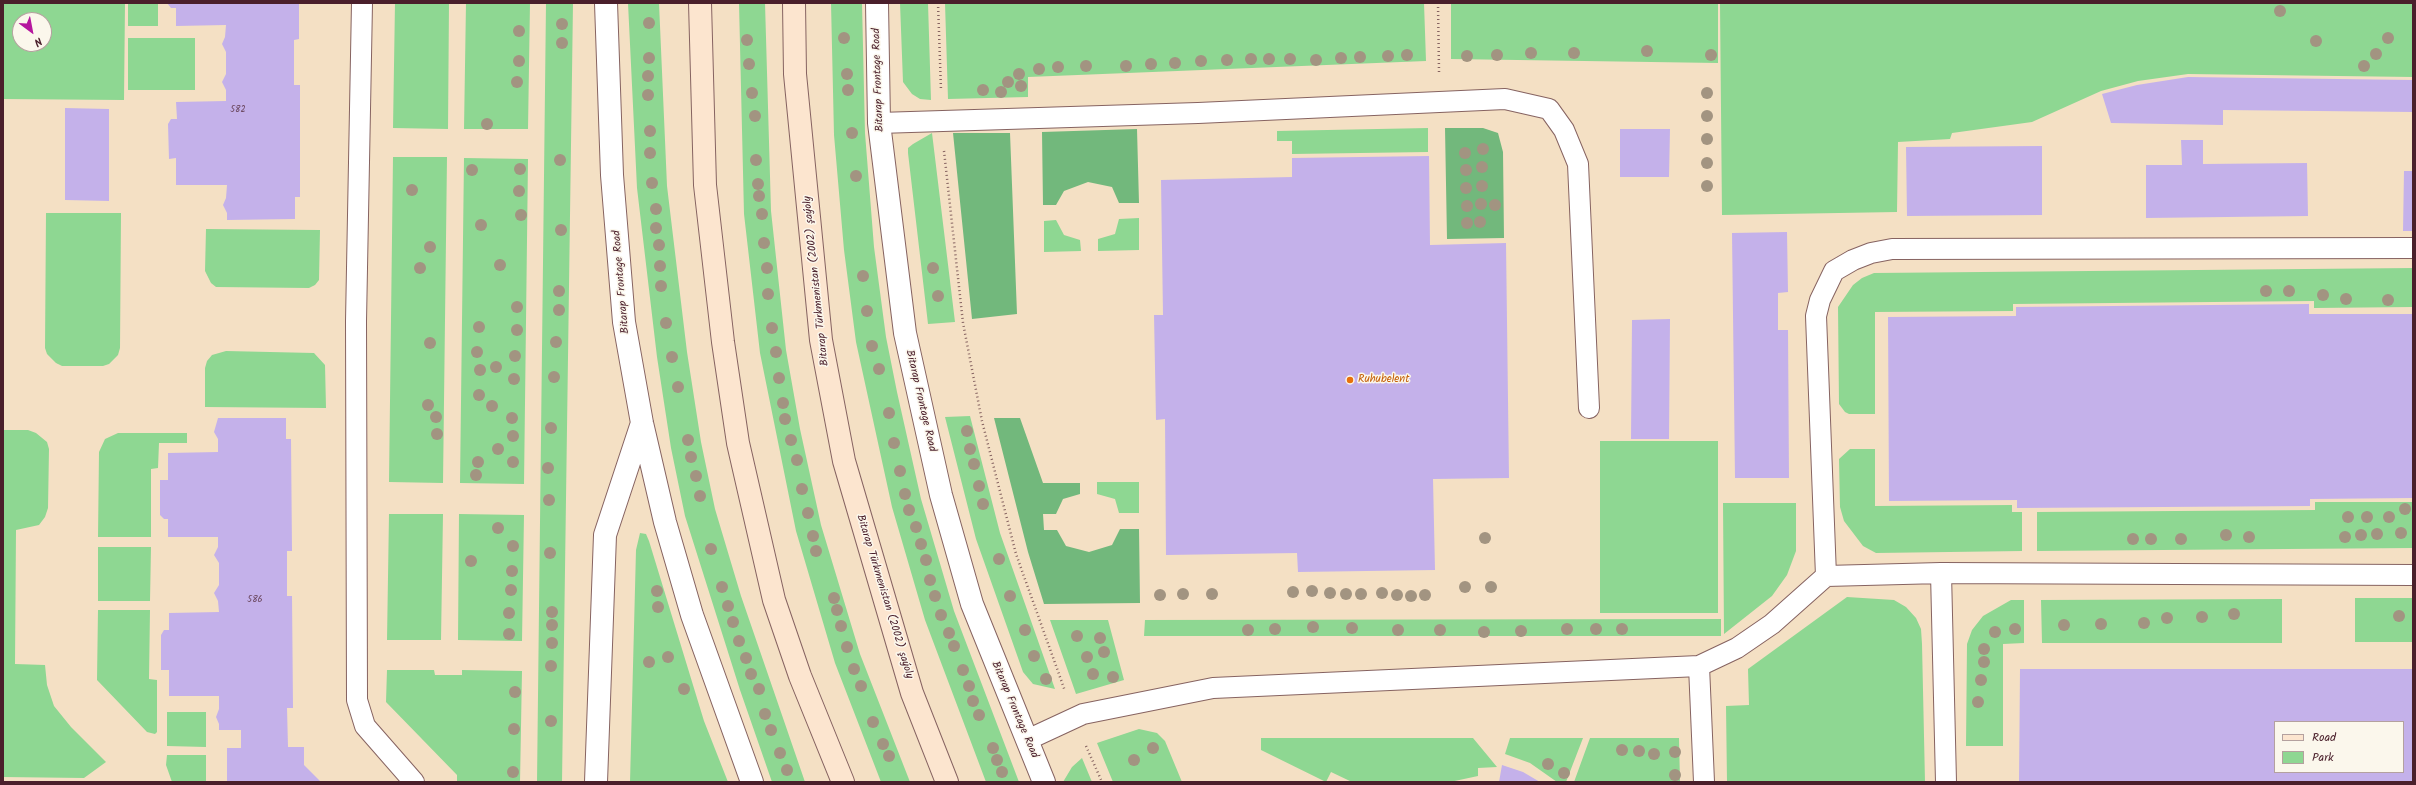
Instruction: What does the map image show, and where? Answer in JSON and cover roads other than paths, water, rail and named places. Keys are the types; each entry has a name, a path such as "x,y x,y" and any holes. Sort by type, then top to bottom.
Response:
{"main road":[{"path":"700,3 705,185 723,342 738,443 774,600 800,676 843,782"},
{"name":"Bitarap Türkmenistan (2002) şaýoly","path":"794,3 795,74 821,340 844,461 912,693 947,782"}],"street":[{"name":"Bitarap Frontage Road","path":"606,3 612,175 624,322 642,423 665,522 692,615 752,782"},
{"name":"Bitarap Frontage Road","path":"877,3 879,123 905,333 940,495 972,604 1044,782"},
{"path":"596,782 605,535 642,423"}],"lane":[{"path":"362,3 356,321 357,700 365,726 414,782"},
{"path":"879,123 1190,113 1505,99 1549,109 1564,130 1578,164 1589,408"},
{"path":"1826,576 1816,316 1826,284 1834,271 1852,260 1871,252 1892,249 2413,248"},
{"path":"1027,740 1084,714 1212,688 1699,666 1737,648 1772,624 1826,576 1941,573 2413,575"},
{"path":"1941,573 1946,782"},
{"path":"1699,666 1704,782"}],"place":[{"name":"Ruhubelent","path":"1350,380"}]}
